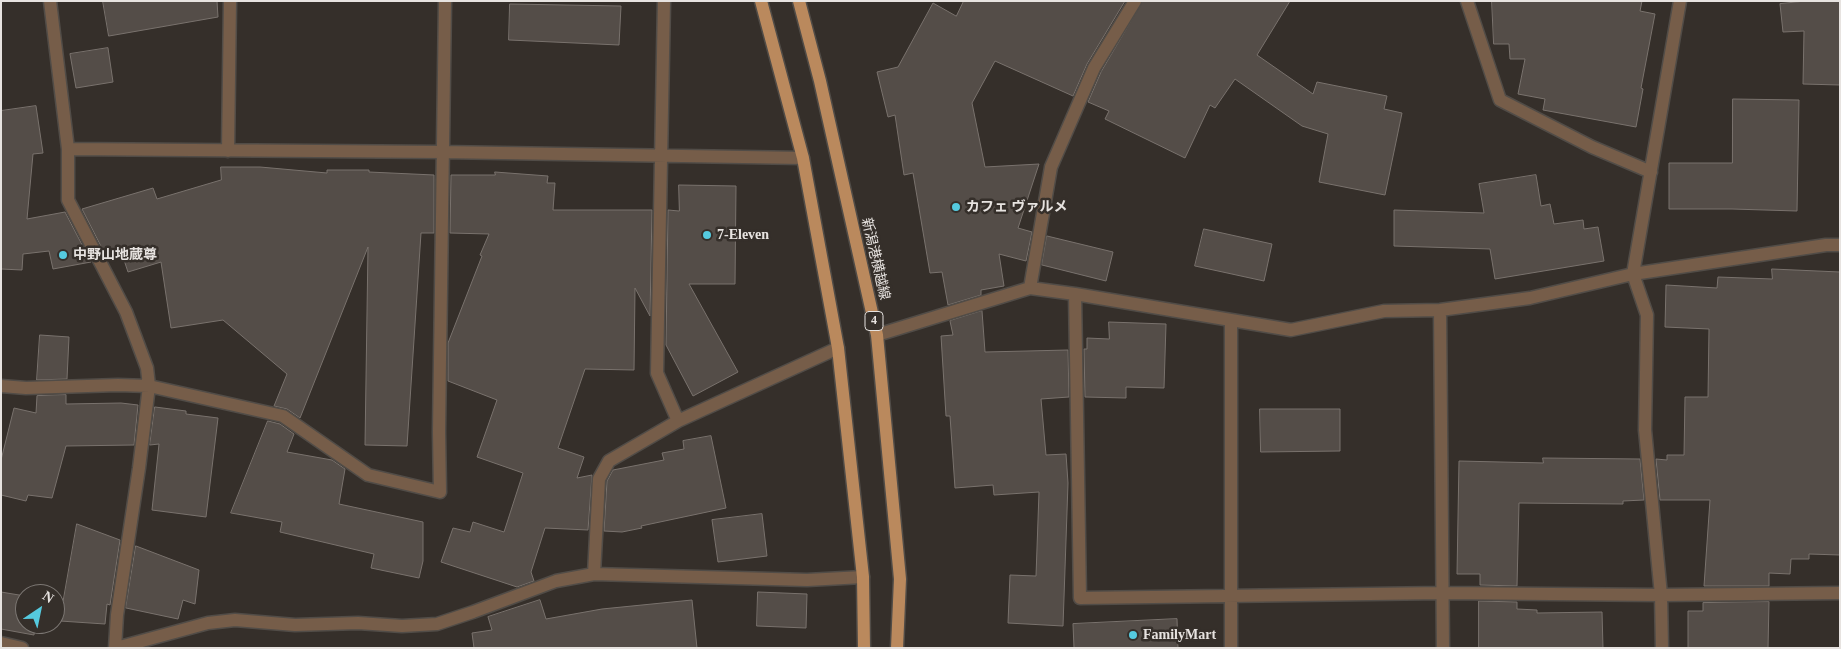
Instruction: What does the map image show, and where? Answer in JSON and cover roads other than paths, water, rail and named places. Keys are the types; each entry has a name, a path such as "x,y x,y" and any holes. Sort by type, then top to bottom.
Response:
{"main road":[{"path":"761,1 803,158 838,348 863,577 864,648"},
{"name":"新潟港横越線","path":"799,1 820,81 877,335 900,579 896,648"}],"street":[{"path":"50,1 68,149 68,200 126,312 147,368 148,386 139,468 118,615 116,648 208,623 235,620 295,625 358,623 402,626 437,624 556,581 594,574 807,580 863,577"},
{"path":"228,151 230,1"},
{"path":"1,386 26,388 148,386 283,416 368,475 440,492 439,432 445,1"},
{"path":"664,1 656,373 678,422"},
{"path":"1030,288 1051,167 1094,68 1135,1"},
{"path":"1467,1 1500,100 1592,147 1651,172"},
{"path":"1662,648 1661,595 1645,430 1646,314 1633,274 1680,1"},
{"path":"68,149 442,152 803,158"},
{"path":"877,335 1030,288 1291,330 1384,311 1440,310 1530,298 1633,274 1826,245 1840,245"},
{"path":"1075,294 1080,598 1442,593 1840,594"},
{"path":"1440,310 1443,648"},
{"path":"1231,320 1231,648"},
{"path":"594,574 599,479 609,461 678,422 838,348"},
{"path":"2,645 22,648"}],"place":[{"name":"カフェ ヴァルメ","path":"956,207"},
{"name":"7-Eleven","path":"707,235"},
{"name":"中野山地蔵尊","path":"63,255"},
{"name":"FamilyMart","path":"1133,635"}]}
